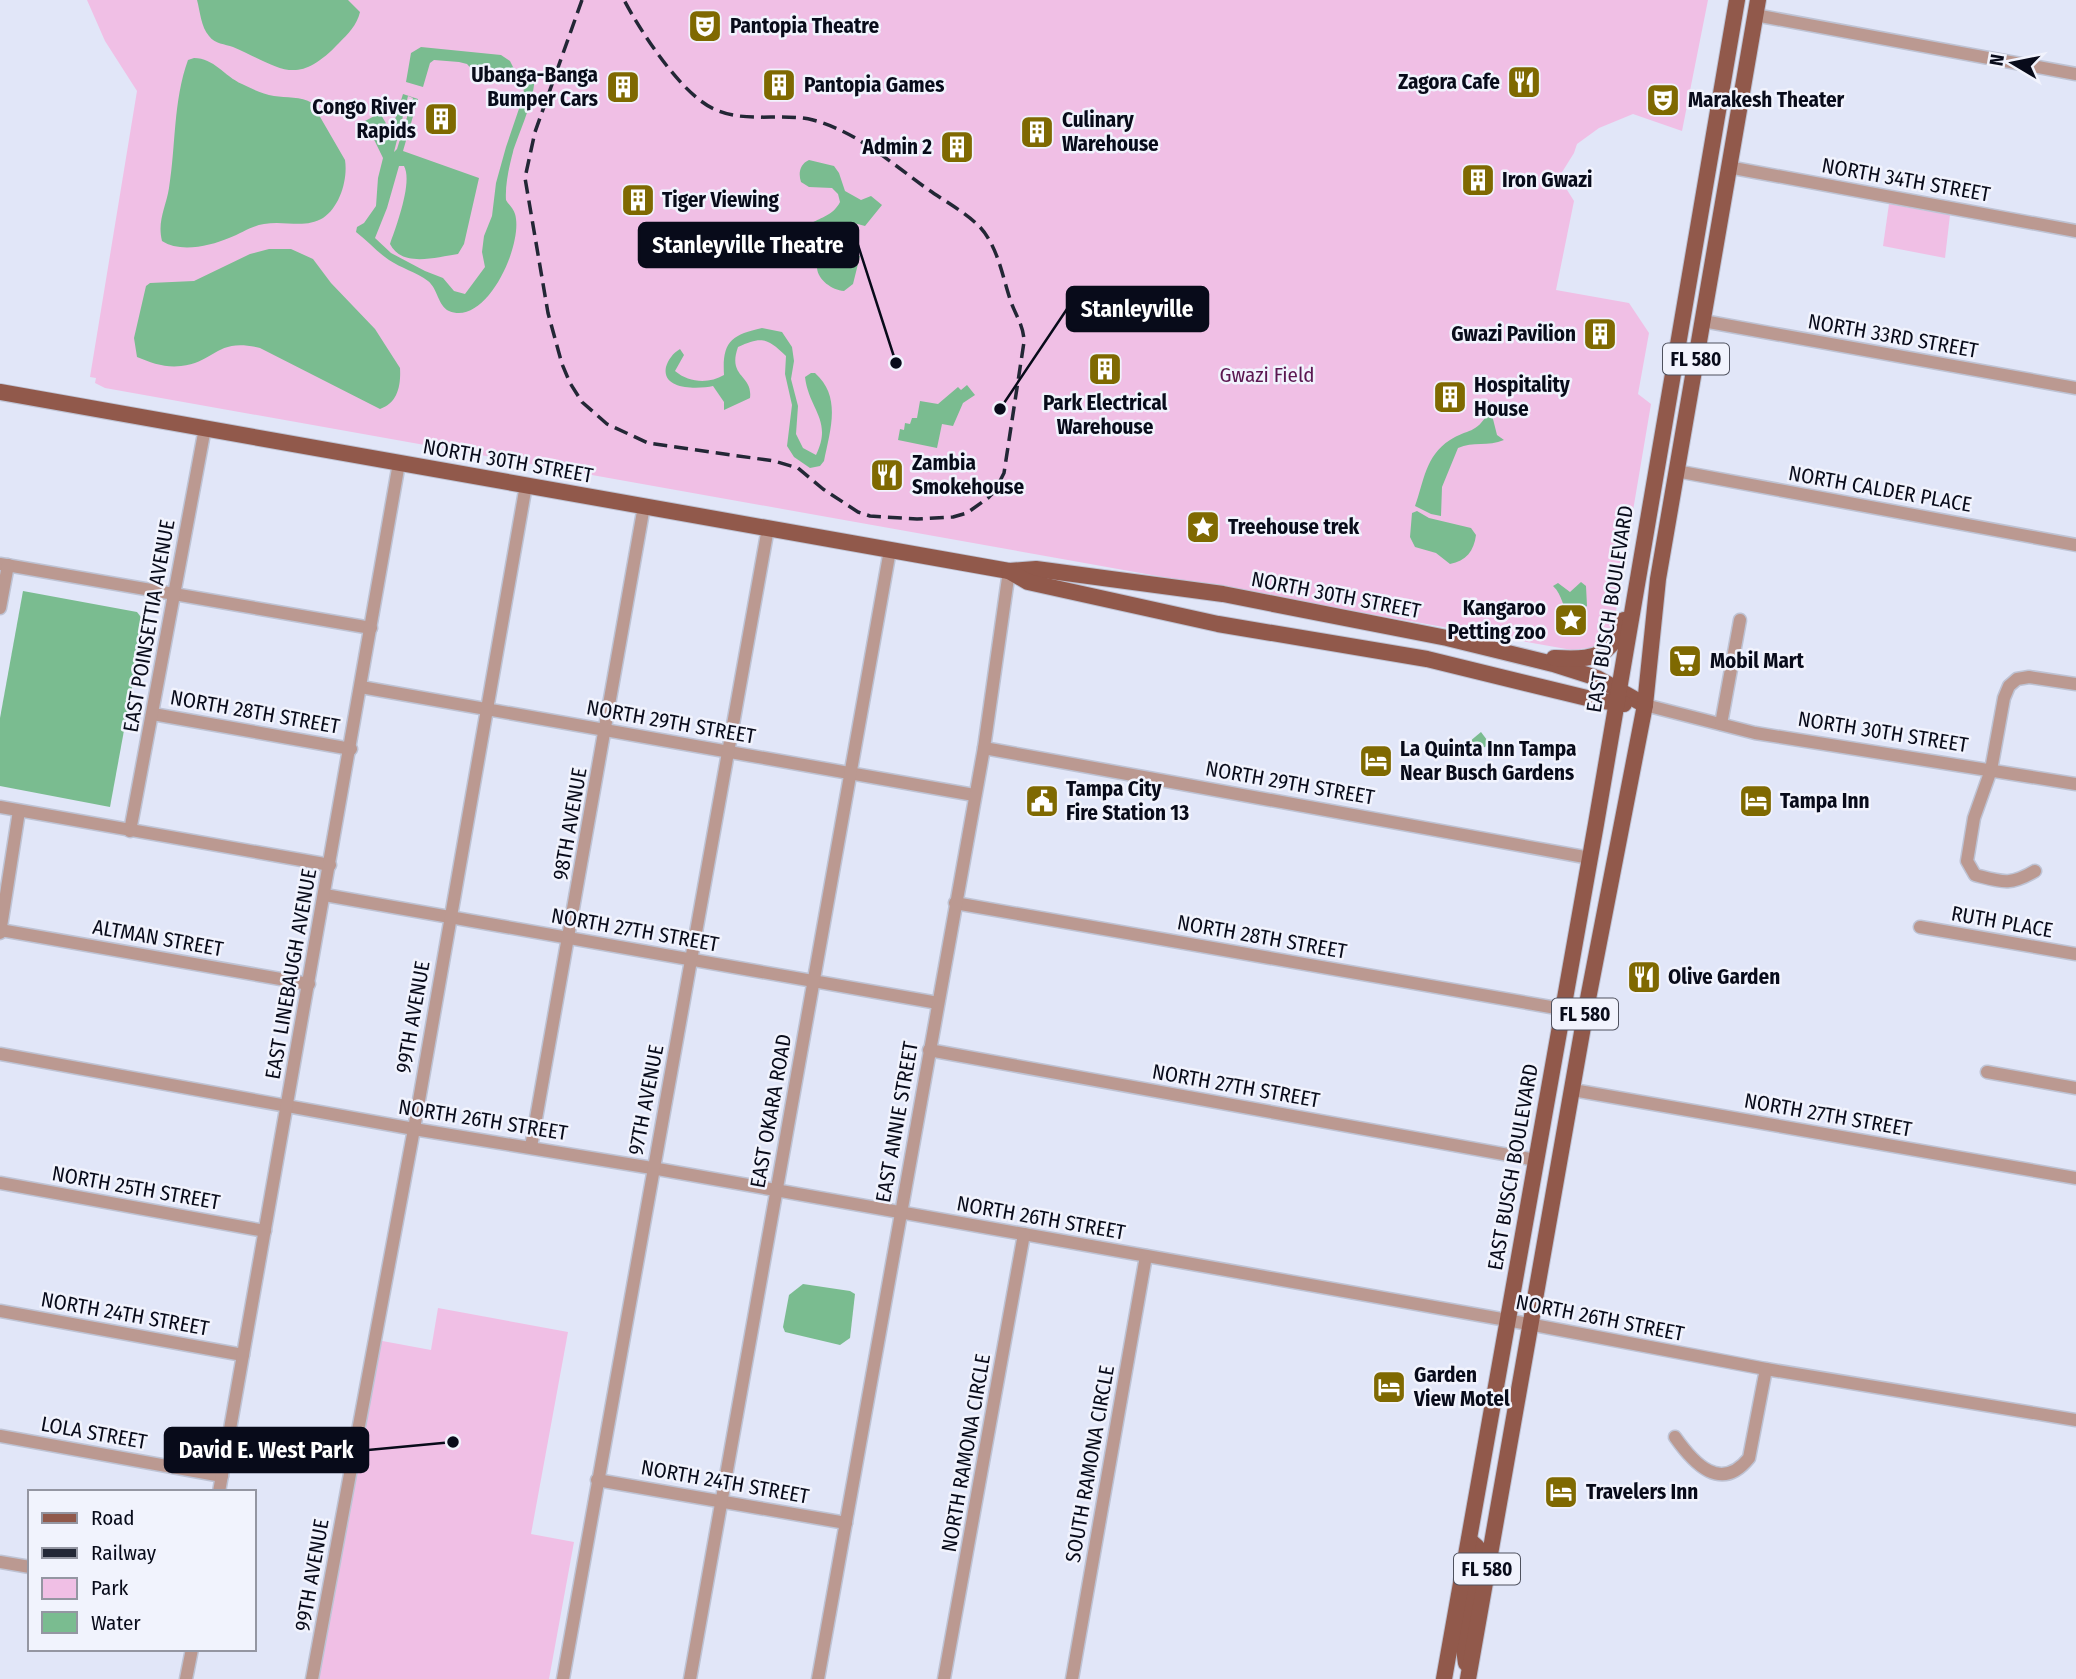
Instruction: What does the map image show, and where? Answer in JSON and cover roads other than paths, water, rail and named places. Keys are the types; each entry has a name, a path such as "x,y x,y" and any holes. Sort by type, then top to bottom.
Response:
{"main road":[{"name":"EAST BUSCH BOULEVARD","path":"1444,1679 1590,858 1737,0"},
{"name":"EAST BUSCH BOULEVARD","path":"1468,1677 1592,977 1645,705 1658,579 1757,8"},
{"path":"1727,58 1722,129 1723,149 1728,167"},
{"path":"1675,356 1666,456 1668,465 1676,471"},
{"name":"NORTH 30TH STREET","path":"0,391 1009,571 1036,569 1223,594 1447,638 1518,656 1597,678 1617,696"},
{"name":"NORTH 30TH STREET","path":"1009,571 1028,582 1218,624 1617,696 1645,705"},
{"path":"1518,656 1583,659 1602,652 1611,645 1632,605"},
{"path":"1562,1009 1570,1015 1571,1021 1562,1075 1564,1083 1573,1090"},
{"path":"1468,1677 1462,1642 1478,1553 1477,1547 1469,1540"}],"street":[{"path":"1757,8 2076,74"},
{"name":"NORTH 34TH STREET","path":"1728,167 2076,231"},
{"name":"NORTH 33RD STREET","path":"1703,321 2076,388"},
{"name":"EAST POINSETTIA AVENUE","path":"130,831 205,428"},
{"name":"EAST LINEBAUGH AVENUE","path":"219,1490 362,687 399,463"},
{"name":"NORTH CALDER PLACE","path":"1676,471 2076,545"},
{"name":"99TH AVENUE","path":"312,1679 414,1129 526,485"},
{"name":"98TH AVENUE","path":"531,1147 645,506"},
{"name":"97TH AVENUE","path":"563,1679 768,528"},
{"name":"EAST OKARA ROAD","path":"690,1679 890,550"},
{"path":"0,608 4,565 370,628"},
{"name":"EAST ANNIE STREET","path":"818,1679 984,748 1009,571"},
{"path":"1721,724 1740,620"},
{"path":"2035,871 2021,880 2006,883 1975,875 1967,861 1974,818 1991,770 2004,698 2009,685 2017,679 2029,677 2076,684"},
{"name":"NORTH 29TH STREET","path":"362,687 974,795"},
{"name":"NORTH 30TH STREET","path":"1645,705 1755,733 2076,785"},
{"name":"NORTH 28TH STREET","path":"153,714 351,749"},
{"name":"NORTH 29TH STREET","path":"984,748 1488,837 1590,858"},
{"path":"0,807 330,865"},
{"path":"0,931 19,811"},
{"name":"NORTH 27TH STREET","path":"325,895 938,1003"},
{"name":"NORTH 28TH STREET","path":"955,903 1562,1009"},
{"name":"RUTH PLACE","path":"1920,927 2076,954"},
{"name":"ALTMAN STREET","path":"0,931 309,985"},
{"name":"NORTH 27TH STREET","path":"929,1050 1536,1160"},
{"name":"NORTH 26TH STREET","path":"0,1054 1531,1324 1766,1369 2076,1420"},
{"path":"1987,1072 2076,1088"},
{"name":"NORTH 27TH STREET","path":"1573,1090 2076,1178"},
{"name":"NORTH 25TH STREET","path":"0,1183 265,1231"},
{"name":"NORTH RAMONA CIRCLE","path":"944,1679 1024,1234"},
{"name":"SOUTH RAMONA CIRCLE","path":"1072,1679 1146,1256"},
{"name":"NORTH 24TH STREET","path":"0,1311 243,1354"},
{"path":"1675,1437 1702,1469 1726,1474 1740,1469 1749,1458 1766,1369"},
{"name":"LOLA STREET","path":"0,1436 222,1476"},
{"name":"NORTH 24TH STREET","path":"597,1480 846,1522"},
{"path":"0,1562 28,1567"},
{"path":"186,1679 192,1651"}],"water":[{"path":"197,0 348,0 360,12 352,29 324,57 311,66 288,70 211,39 204,28"},
{"path":"421,47 501,55 510,61 514,69 528,69 534,75 532,96 513,152 507,182 506,200 515,214 514,244 500,279 489,295 477,307 463,313 445,309 428,281 380,254 356,232 357,227 364,223 376,206 383,158 365,121 380,113 391,132 403,94 418,99 403,151 479,178 464,244 458,254 411,259 395,251 390,244 405,193 404,166 399,166 375,238 391,253 443,278 454,291 465,294 485,267 482,252 484,236 492,216 496,183 506,147 524,94 523,84 518,80 474,72 467,64 434,60 430,63 423,87 406,82 411,53","holes":["408,96 413,98 397,149 394,152"]},
{"path":"194,58 213,64 236,81 258,91 312,103 345,160 342,192 329,213 309,223 259,225 204,246 177,247 162,241 161,220 169,188 177,107 188,60"},
{"path":"809,160 834,166 845,191 861,200 871,196 882,205 865,226 850,222 840,239 837,248 839,256 860,256 853,284 844,291 826,284 817,268 807,260 802,262 796,252 798,240 807,226 828,215 840,202 838,194 832,188 809,187 801,182 800,169"},
{"path":"269,249 291,249 313,259 331,283 375,329 400,368 397,393 386,406 380,409 260,348 245,345 225,348 193,364 175,366 137,357 134,338 146,286 150,283 194,281 250,254"},
{"path":"762,328 782,332 792,347 794,361 791,379 798,406 796,434 803,448 816,455 821,443 821,424 805,377 815,373 829,393 831,426 824,461 820,466 810,468 794,457 787,446 792,405 785,374 786,356 769,342 759,340 738,347 736,365 748,384 750,398 724,410 724,402 713,386 683,387 669,381 666,375 668,362 680,349 684,355 675,371 693,380 718,378 724,375 725,355 731,342 736,337"},
{"path":"967,385 975,395 963,403 953,426 942,424 937,448 898,440 900,429 904,430 905,423 910,424 912,418 917,418 920,401 938,404 958,387 961,390"},
{"path":"1488,399 1497,435 1504,440 1458,448 1442,487 1441,516 1415,506 1426,470 1435,454 1450,440 1480,424 1489,412"},
{"path":"1417,511 1429,518 1471,528 1476,535 1468,554 1450,564 1436,553 1415,547 1410,537 1412,513"},
{"path":"1581,582 1586,586 1587,606 1570,617 1553,586 1558,583 1570,592"},
{"path":"23,591 137,612 144,621 110,807 0,786 0,718"},
{"path":"1481,732 1490,744 1469,756 1463,747"},
{"path":"803,1284 855,1294 850,1338 840,1345 785,1332 783,1327 789,1295"}],"railway":[{"path":"582,0 535,132 525,178 548,313 562,364 582,402 607,424 648,443 774,461 798,468 823,489 858,512 870,516 917,519 953,517 967,513 995,491 1004,473 1024,342 999,261 985,233 959,210 872,149 829,125 801,118 738,116 714,109 701,101 663,61 624,0"}],"place":[{"name":"Pantopia Theatre","path":"705,26"},
{"name":"Zagora Cafe","path":"1524,82"},
{"name":"Pantopia Games","path":"779,85"},
{"name":"Ubanga-Banga Bumper Cars","path":"623,87"},
{"name":"Marakesh Theater","path":"1663,100"},
{"name":"Congo River Rapids","path":"441,119"},
{"name":"Culinary Warehouse","path":"1037,132"},
{"name":"Admin 2","path":"957,147"},
{"name":"Iron Gwazi","path":"1478,180"},
{"name":"Tiger Viewing","path":"638,200"},
{"name":"Gwazi Pavilion","path":"1600,334"},
{"name":"Stanleyville Theatre","path":"896,363"},
{"name":"Park Electrical Warehouse","path":"1105,369"},
{"name":"Hospitality House","path":"1450,397"},
{"name":"Stanleyville","path":"1000,409"},
{"name":"Zambia Smokehouse","path":"887,475"},
{"name":"Treehouse trek","path":"1203,527"},
{"name":"Kangaroo Petting zoo","path":"1571,620"},
{"name":"Mobil Mart","path":"1685,661"},
{"name":"La Quinta Inn Tampa Near Busch Gardens","path":"1376,761"},
{"name":"Tampa City Fire Station 13","path":"1042,801"},
{"name":"Tampa Inn","path":"1756,801"},
{"name":"Olive Garden","path":"1644,977"},
{"name":"Garden View Motel","path":"1389,1387"},
{"name":"David E. West Park","path":"453,1442"},
{"name":"Travelers Inn","path":"1561,1492"}],"park label":[{"name":"Gwazi Field","path":"1267,375"}]}
